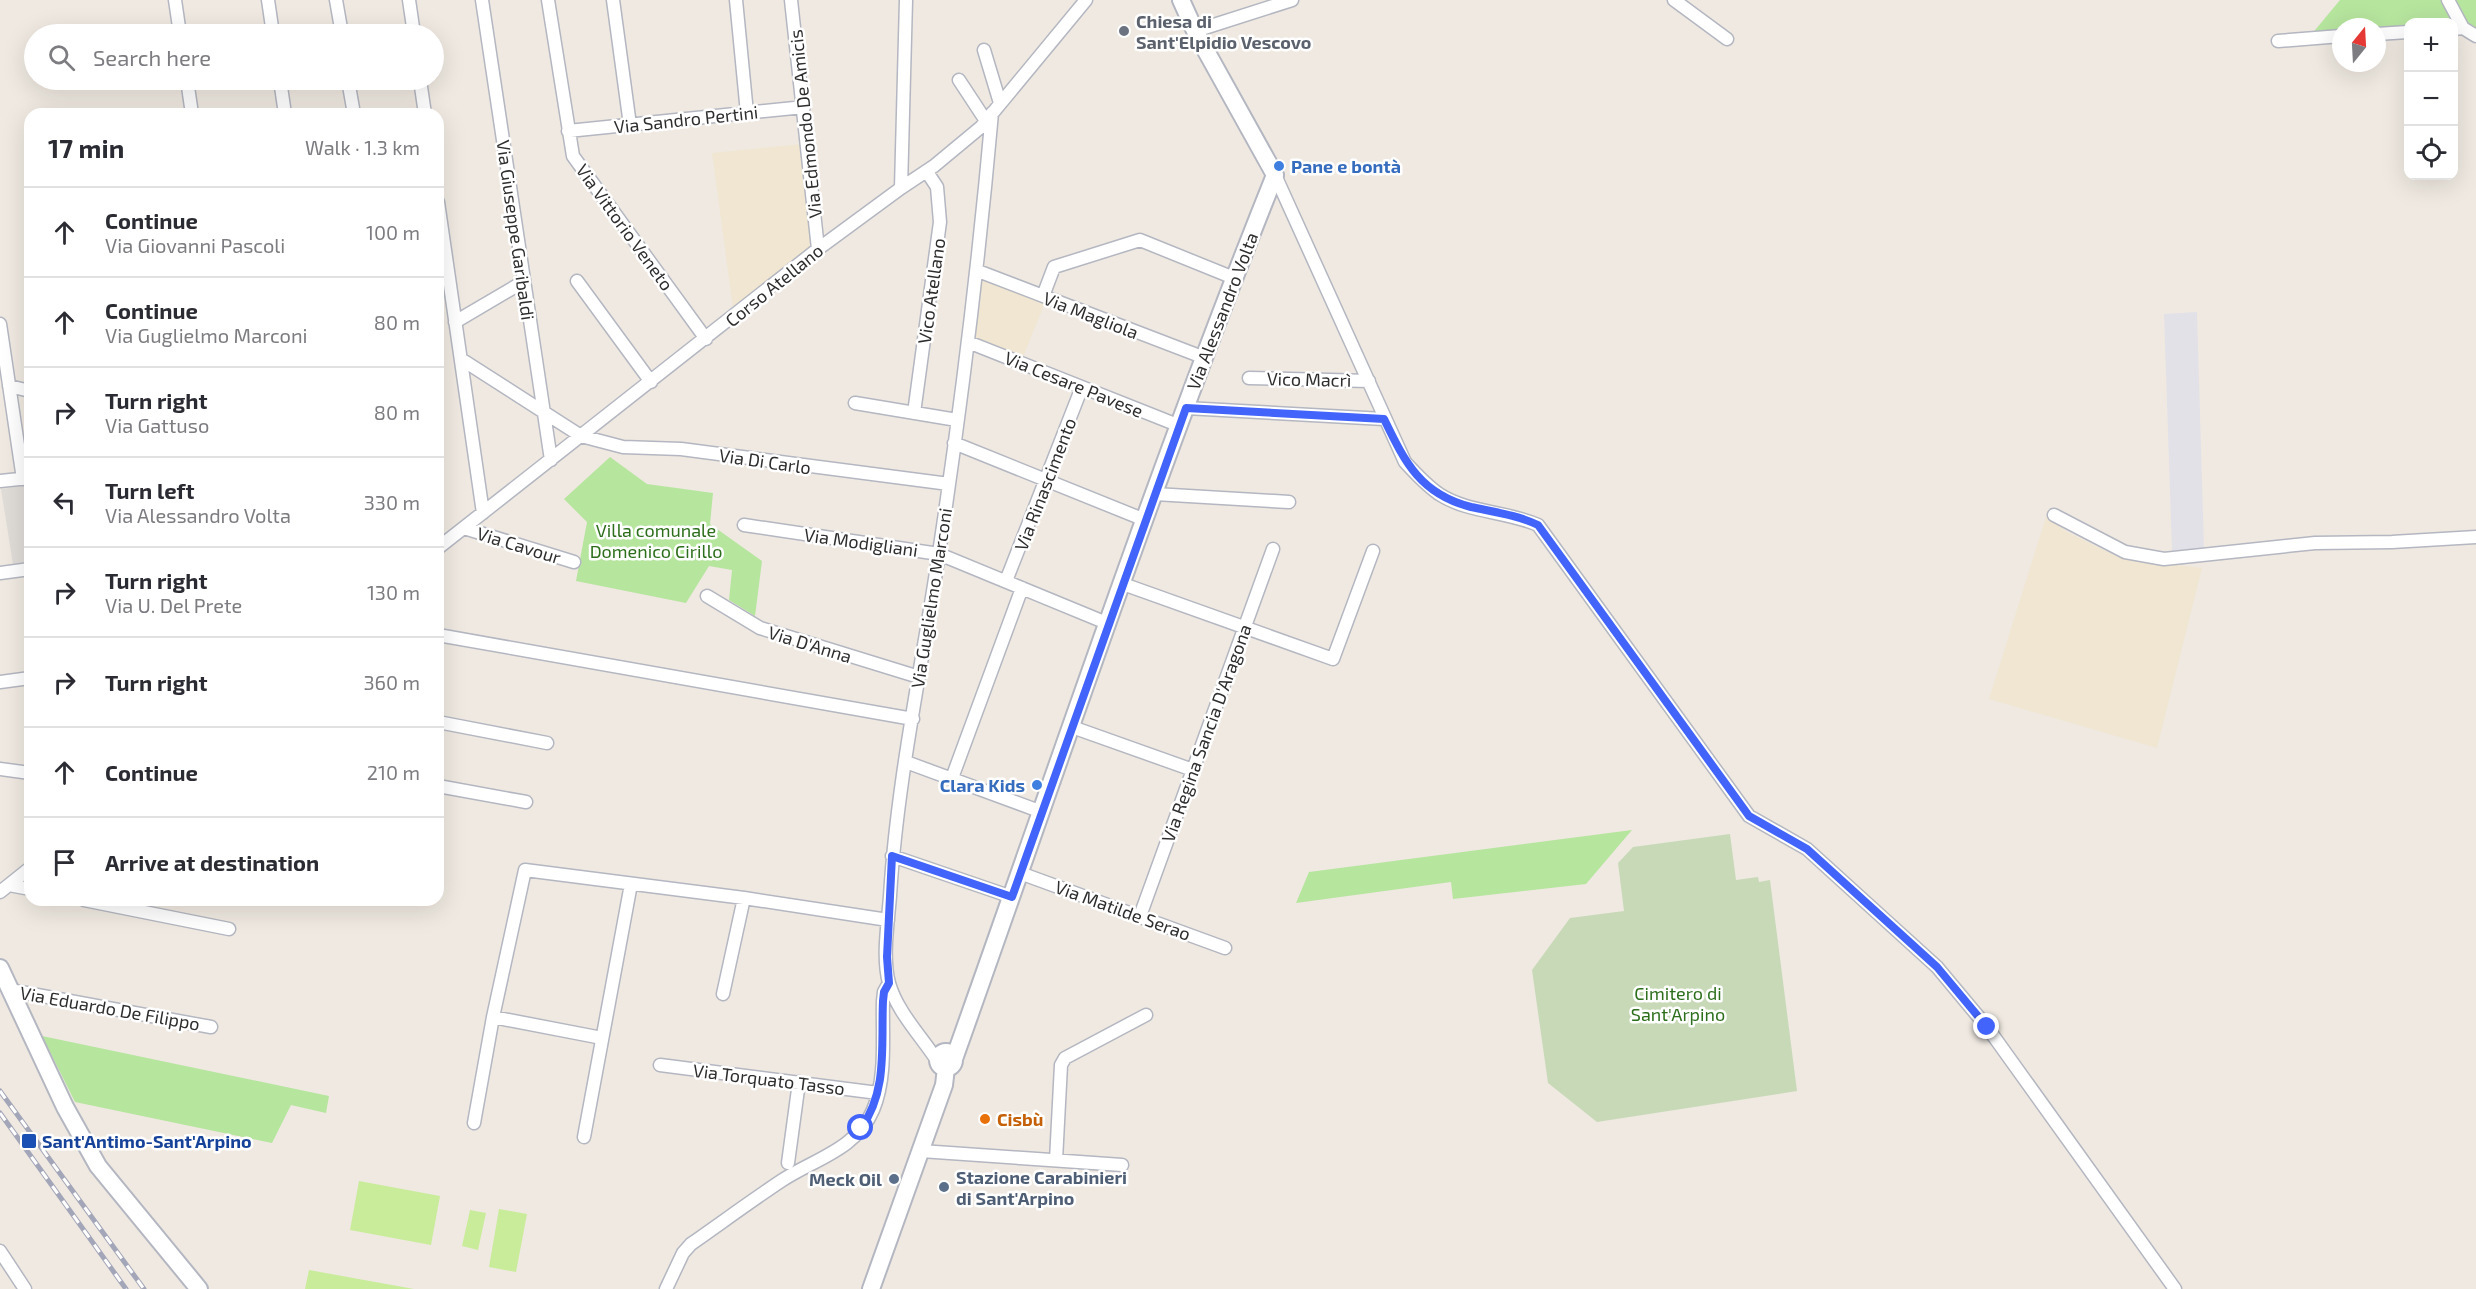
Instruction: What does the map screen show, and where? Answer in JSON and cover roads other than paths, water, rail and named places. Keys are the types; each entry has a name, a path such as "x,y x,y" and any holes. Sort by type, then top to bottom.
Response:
{"street":[{"path":"175,0 179,24"},
{"path":"268,0 272,24"},
{"path":"336,0 340,24"},
{"path":"409,0 413,24"},
{"name":"Via Giuseppe Garibaldi","path":"482,0 551,460"},
{"name":"Via Vittorio Veneto","path":"548,0 573,156 706,339"},
{"path":"613,0 630,125"},
{"path":"736,0 747,113"},
{"name":"Via Edmondo De Amicis","path":"791,0 818,249"},
{"path":"902,188 906,0"},
{"name":"Corso Atellano","path":"444,543 818,249 927,172 968,139 993,113 1086,0"},
{"path":"1180,0 1275,175 1405,462 1440,495 1468,506 1525,519 1538,525 1749,816 1807,849 1937,967 1987,1027 2175,1289"},
{"path":"1195,31 1292,0"},
{"path":"1674,0 1728,39"},
{"path":"2448,0 2454,18"},
{"path":"2458,28 2476,36"},
{"path":"2386,33 2404,32"},
{"path":"2278,41 2332,37"},
{"path":"984,50 993,113"},
{"path":"958,80 993,113"},
{"path":"188,90 191,108"},
{"path":"281,90 284,108"},
{"path":"350,90 353,108"},
{"path":"421,90 424,108"},
{"name":"Via Sandro Pertini","path":"568,131 804,106"},
{"name":"Via Guglielmo Marconi","path":"942,1058 896,1000 889,983 888,921 892,856 939,554 978,271 993,113"},
{"path":"968,139 990,139"},
{"name":"Vico Atellano","path":"914,413 940,222 937,187 927,172"},
{"name":"Via Alessandro Volta","path":"871,1289 944,1085 942,1058 1012,897 1145,520 1234,278 1275,175"},
{"path":"1043,296 1054,267 1140,240 1234,278"},
{"path":"444,244 483,513"},
{"name":"Via Magliola","path":"978,271 1205,358"},
{"path":"577,281 651,382"},
{"path":"455,322 524,282"},
{"path":"0,324 24,463"},
{"name":"Via Cesare Pavese","path":"968,342 1180,426"},
{"name":"Via Di Carlo","path":"461,359 581,436 623,447 681,449 949,484"},
{"name":"Vico Macrì","path":"1249,378 1369,381"},
{"path":"9,386 24,390"},
{"name":"Via Rinascimento","path":"1006,581 1082,387"},
{"path":"855,403 957,420"},
{"path":"1186,408 1384,419"},
{"path":"954,443 1145,520"},
{"path":"0,481 24,478"},
{"path":"1155,494 1289,502"},
{"path":"2054,514 2125,552 2164,559 2315,543 2392,542 2476,537"},
{"name":"Via Modigliani","path":"744,525 939,554 1109,624"},
{"name":"Via Cavour","path":"464,528 574,562"},
{"name":"Via Regina Sancia D'Aragona","path":"1140,916 1273,549"},
{"path":"1123,584 1333,659 1373,551"},
{"path":"0,573 24,570"},
{"path":"952,778 1022,588"},
{"name":"Via D'Anna","path":"708,596 760,628 919,677"},
{"path":"444,636 913,719"},
{"path":"0,682 24,679"},
{"path":"444,724 547,743"},
{"path":"1072,727 1193,770"},
{"path":"906,762 1042,812"},
{"path":"0,769 24,772"},
{"path":"444,787 526,802"},
{"path":"892,856 1012,897"},
{"path":"474,1123 493,1017 525,870 744,898 888,921"},
{"path":"4,888 24,873"},
{"name":"Via Matilde Serao","path":"1020,873 1225,948"},
{"path":"584,1137 632,884"},
{"path":"4,888 24,889"},
{"path":"723,994 744,898"},
{"path":"114,906 229,929"},
{"path":"0,968 66,1107 98,1166 199,1289"},
{"path":"666,1289 682,1253 691,1244 784,1179 840,1150 851,1141 872,1112 878,1093 883,1001 884,992 889,983"},
{"name":"Via Eduardo De Filippo","path":"10,990 211,1027"},
{"path":"1056,1160 1061,1065 1065,1058 1146,1015"},
{"path":"493,1017 602,1038"},
{"name":"Via Torquato Tasso","path":"660,1065 878,1093"},
{"path":"788,1163 798,1082"},
{"path":"921,1150 1122,1165"},
{"path":"0,1251 24,1289"}],"railway":[{"path":"0,1091 144,1289"},
{"path":"0,1113 126,1289"}],"place":[{"name":"Chiesa di Sant'Elpidio Vescovo","path":"1124,31"},
{"name":"Pane e bontà","path":"1279,166"},
{"name":"Clara Kids","path":"1037,785"},
{"name":"Cisbù","path":"985,1119"},
{"name":"Sant'Antimo-Sant'Arpino","path":"29,1141"},
{"name":"Meck Oil","path":"894,1179"},
{"name":"Stazione Carabinieri di Sant'Arpino","path":"944,1187"}],"park label":[{"name":"Villa comunale Domenico Cirillo","path":"656,540"},
{"name":"Cimitero di Sant'Arpino","path":"1678,1003"}]}
